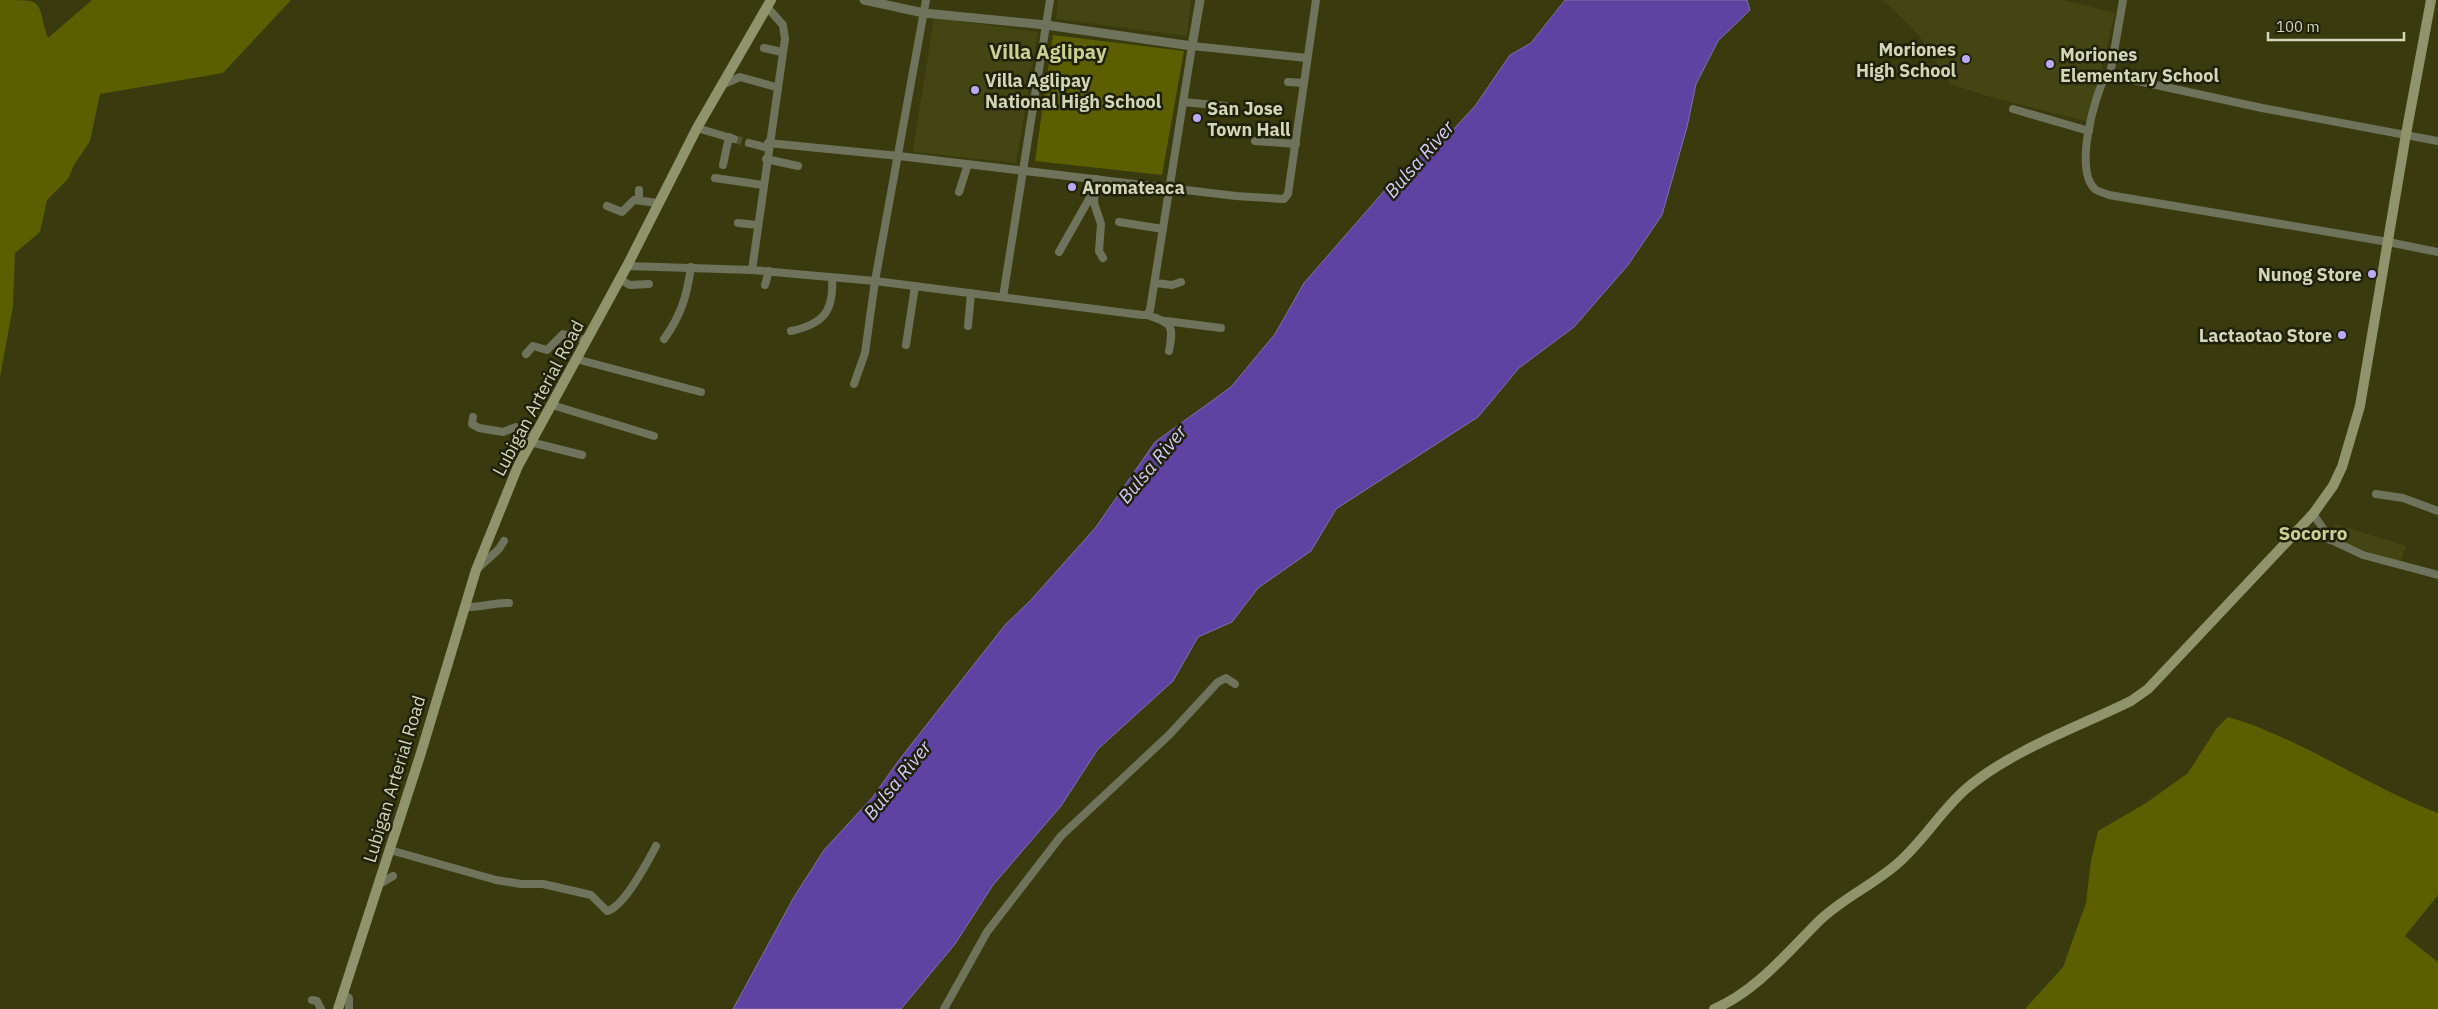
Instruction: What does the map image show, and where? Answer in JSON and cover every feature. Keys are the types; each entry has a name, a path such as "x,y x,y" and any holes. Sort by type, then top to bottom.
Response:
{"main road":[{"path":"1714,1009 1733,1002 1792,950 1820,921 1852,895 1896,865 1913,850 1966,789 1996,767 2131,701 2148,689 2313,514 2336,479 2355,428 2431,0"},
{"name":"Lubigan Arterial Road","path":"338,1009 390,850 476,570 518,466 532,437 552,405 627,266 697,128 769,4"}],"street":[{"path":"864,0 924,13 1046,25 1192,46 1307,58"},
{"path":"854,384 865,353 875,281 926,0"},
{"path":"1004,297 1050,0"},
{"path":"1147,315 1150,310 1155,283 1200,0"},
{"path":"749,143 899,156 1170,188 1284,199 1288,194 1316,0"},
{"path":"2110,75 2123,0"},
{"path":"752,270 776,87 785,39 783,25 769,4"},
{"path":"764,48 782,52"},
{"path":"2438,141 2262,108 2110,75 2105,77 2101,84 2089,131 2085,159 2089,181 2096,190 2109,195 2438,252"},
{"path":"722,85 740,77 776,87"},
{"path":"1288,82 1304,83"},
{"path":"1183,102 1226,106"},
{"path":"2013,109 2089,131"},
{"path":"697,128 732,138 724,165"},
{"path":"1255,141 1296,144"},
{"path":"766,159 798,166"},
{"path":"959,192 968,164"},
{"path":"715,178 762,185"},
{"path":"1096,179 1094,203 1101,224 1100,251 1103,258"},
{"path":"639,190 639,200"},
{"path":"1059,252 1094,191"},
{"path":"607,206 622,212 634,200 658,203"},
{"path":"1119,222 1163,229"},
{"path":"738,223 758,225"},
{"path":"627,266 769,271 875,281 1147,315 1166,321 1221,328"},
{"path":"664,339 684,305 691,267"},
{"path":"765,285 769,271"},
{"path":"790,331 814,324 821,319 829,308 833,291 832,278"},
{"path":"619,279 630,285 649,284"},
{"path":"1155,283 1172,285 1182,282"},
{"path":"906,345 915,286"},
{"path":"968,326 971,293"},
{"path":"1166,321 1172,331 1170,351"},
{"path":"526,354 534,346 547,350 563,334 586,340"},
{"path":"576,359 701,392"},
{"path":"552,405 654,436"},
{"path":"472,417 472,424 479,428 503,432 516,427 532,437 582,456"},
{"path":"2376,494 2403,498 2438,511"},
{"path":"2313,514 2331,540"},
{"path":"2298,530 2331,540 2363,555 2438,575"},
{"path":"476,570 499,550 504,541"},
{"path":"465,607 478,608 488,604 509,602"},
{"path":"944,1009 987,932 1061,836 1169,735 1218,682 1226,678 1234,684"},
{"path":"390,850 496,880 521,884 543,884 591,895 607,911 613,908 644,869 656,846"},
{"path":"378,885 393,876"},
{"path":"342,995 344,994 349,998 349,1009"},
{"path":"312,1000 317,1001 321,1009"}],"shaded area":[{"path":"0,0 26,1 37,5 40,9 48,38 92,0 291,0 223,73 100,94 90,141 74,165 68,179 47,200 40,232 15,253 13,306 0,377"},
{"path":"1058,0 1191,0 1187,36 1056,19"},
{"name":"Moriones Elementary School","path":"1883,0 2063,0 2115,13 2089,122 1991,97 1950,84 1918,34"},
{"name":"Villa Aglipay National High School","path":"934,18 1038,32 1016,163 915,152 913,149"},
{"path":"1053,35 1184,51 1162,175 1035,161"},
{"path":"2335,524 2406,546 2400,563 2330,538"},
{"path":"2228,717 2255,726 2308,749 2385,790 2438,813 2438,895 2405,936 2438,962 2438,1009 2025,1009 2063,967 2086,903 2091,861 2098,831 2146,803 2188,773 2216,729"}],"water":[{"name":"Bulsa River","path":"1565,0 1747,0 1750,10 1718,41 1696,84 1687,127 1662,215 1628,265 1574,327 1519,368 1478,417 1336,509 1311,551 1258,588 1232,622 1198,637 1173,681 1098,749 1061,806 993,885 955,944 901,1009 733,1009 794,897 824,850 872,798 899,760 1005,625 1030,601 1096,527 1155,442 1231,387 1275,334 1304,283 1385,190 1419,157 1451,132 1475,106 1510,55 1531,43"}],"tunnel":[{"path":"734,139 749,143"}],"place":[{"name":"Moriones High School","path":"1966,59"},
{"name":"Moriones Elementary School","path":"2050,64"},
{"name":"Villa Aglipay National High School","path":"975,90"},
{"name":"San Jose Town Hall","path":"1197,118"},
{"name":"Aromateaca","path":"1072,187"},
{"name":"Nunog Store","path":"2372,274"},
{"name":"Lactaotao Store","path":"2342,335"}],"district":[{"name":"Villa Aglipay","path":"1048,51"},
{"name":"Socorro","path":"2313,533"}]}
